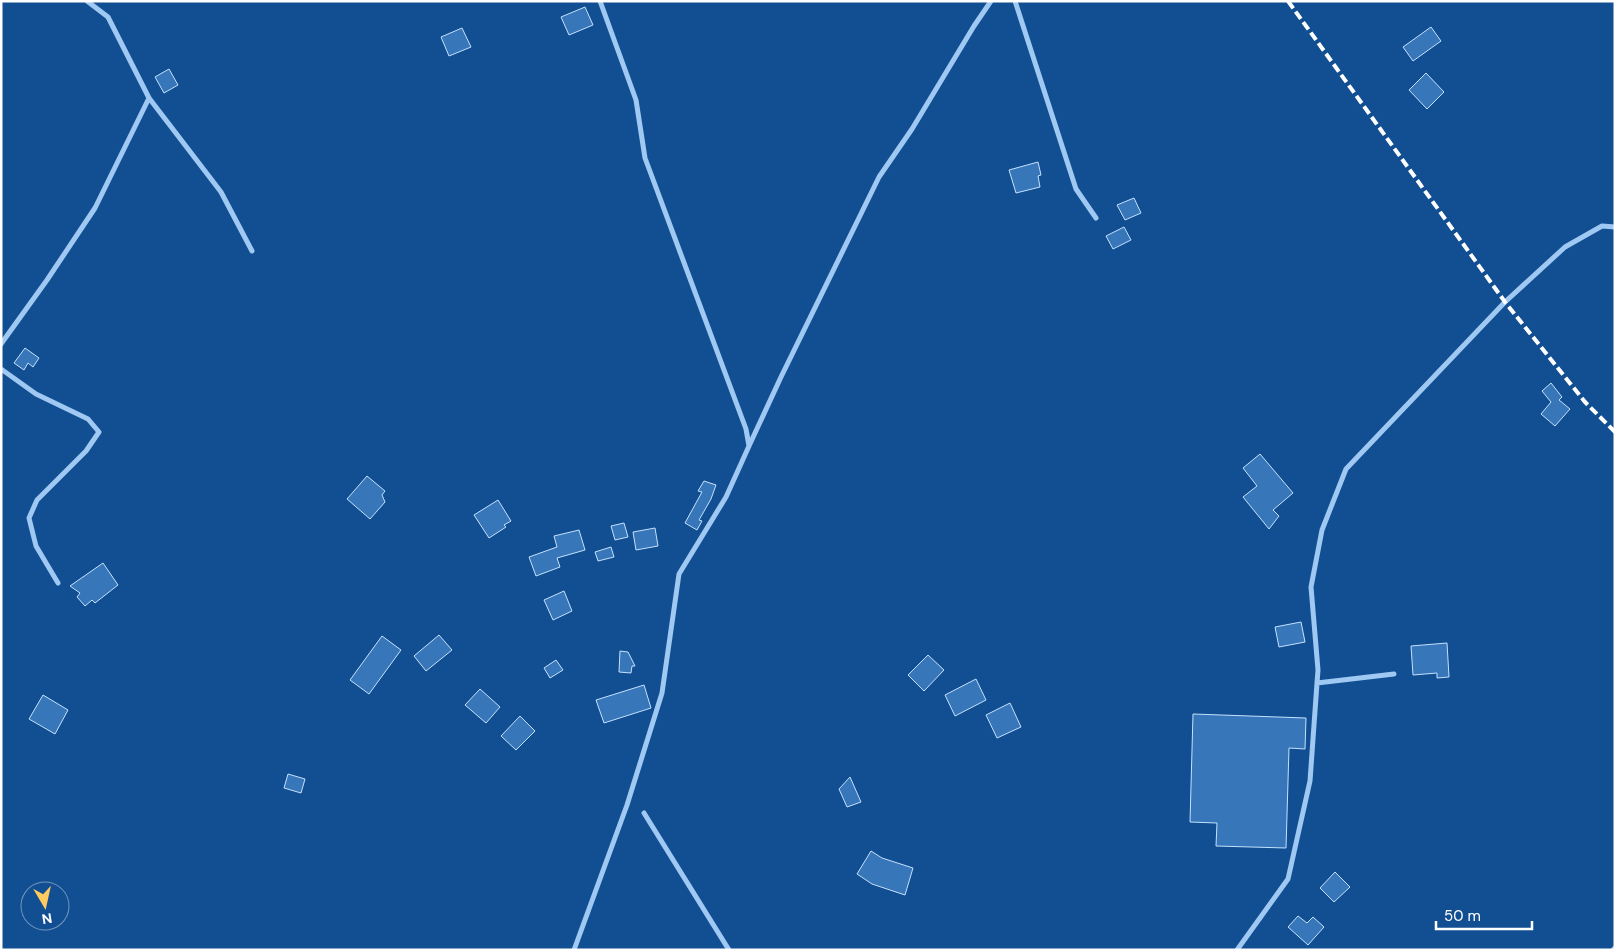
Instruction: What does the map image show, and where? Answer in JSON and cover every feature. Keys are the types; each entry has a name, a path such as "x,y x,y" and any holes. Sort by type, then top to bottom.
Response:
{"street":[{"path":"88,1 108,17 149,98 222,192 252,251"},
{"path":"600,1 636,100 645,158 746,429 749,446"},
{"path":"574,950 627,806 662,693 679,574 726,497 781,376 879,177 912,129 990,1"},
{"path":"1015,1 1076,189 1096,218"},
{"path":"1,344 95,208 149,98"},
{"path":"1237,950 1288,879 1310,781 1318,670 1310,586 1322,530 1346,469 1505,302 1565,247 1602,226 1615,227"},
{"path":"1,369 36,394 88,419 99,432 86,451 37,500 28,518 36,546 58,583"},
{"path":"1317,683 1394,674"},
{"path":"644,813 729,950"}],"building":[{"path":"585,7 593,25 569,35 561,17"},
{"path":"1431,27 1441,41 1413,61 1403,47"},
{"path":"462,28 471,47 449,56 441,37"},
{"path":"169,69 178,85 164,93 155,77"},
{"path":"1426,73 1444,92 1427,109 1409,90"},
{"path":"1038,162 1041,175 1038,176 1040,187 1016,193 1009,170"},
{"path":"1134,198 1141,213 1125,220 1117,205"},
{"path":"1124,227 1131,240 1113,249 1106,236"},
{"path":"25,348 39,358 33,367 28,363 24,370 14,363"},
{"path":"1551,383 1562,397 1559,400 1570,409 1555,426 1541,414 1551,402 1542,391"},
{"path":"1260,454 1293,493 1273,510 1279,516 1269,529 1243,497 1257,486 1243,468"},
{"path":"367,476 385,491 382,495 385,502 370,519 347,499"},
{"path":"704,481 716,485 711,499 699,520 702,521 697,530 685,523 702,492 698,491"},
{"path":"498,500 511,521 504,525 506,527 489,538 474,515"},
{"path":"624,523 628,537 615,540 611,526"},
{"path":"655,528 658,546 636,550 633,532"},
{"path":"579,530 585,550 557,558 560,567 536,576 529,557 557,547 554,536"},
{"path":"611,547 614,557 598,561 595,552"},
{"path":"103,563 118,585 95,603 92,600 85,606 77,597 80,593 70,586"},
{"path":"564,591 572,611 553,620 544,600"},
{"path":"1301,622 1305,642 1279,647 1275,627"},
{"path":"439,635 452,650 426,671 414,656"},
{"path":"382,636 401,650 369,694 350,680"},
{"path":"1447,643 1449,677 1437,678 1437,673 1413,675 1411,646"},
{"path":"620,651 628,652 635,666 632,666 631,673 619,672"},
{"path":"928,655 944,670 924,691 908,675"},
{"path":"556,660 563,670 550,678 544,668"},
{"path":"976,679 986,700 955,716 945,695"},
{"path":"644,685 651,708 604,723 596,700"},
{"path":"480,689 500,707 486,723 465,705"},
{"path":"43,695 68,710 55,734 29,719"},
{"path":"1010,703 1021,727 997,738 986,715"},
{"path":"1193,714 1306,718 1305,749 1289,748 1286,848 1216,846 1217,823 1190,822"},
{"path":"520,716 535,731 516,750 501,736"},
{"path":"288,774 305,779 301,793 284,788"},
{"path":"850,777 861,802 847,807 839,789"},
{"path":"871,851 882,858 913,868 905,895 872,884 857,874"},
{"path":"1335,872 1350,887 1334,902 1320,888"},
{"path":"1298,916 1307,923 1313,917 1324,927 1308,945 1288,927"}],"railway":[{"path":"1288,1 1505,302 1585,402 1615,432"}]}
